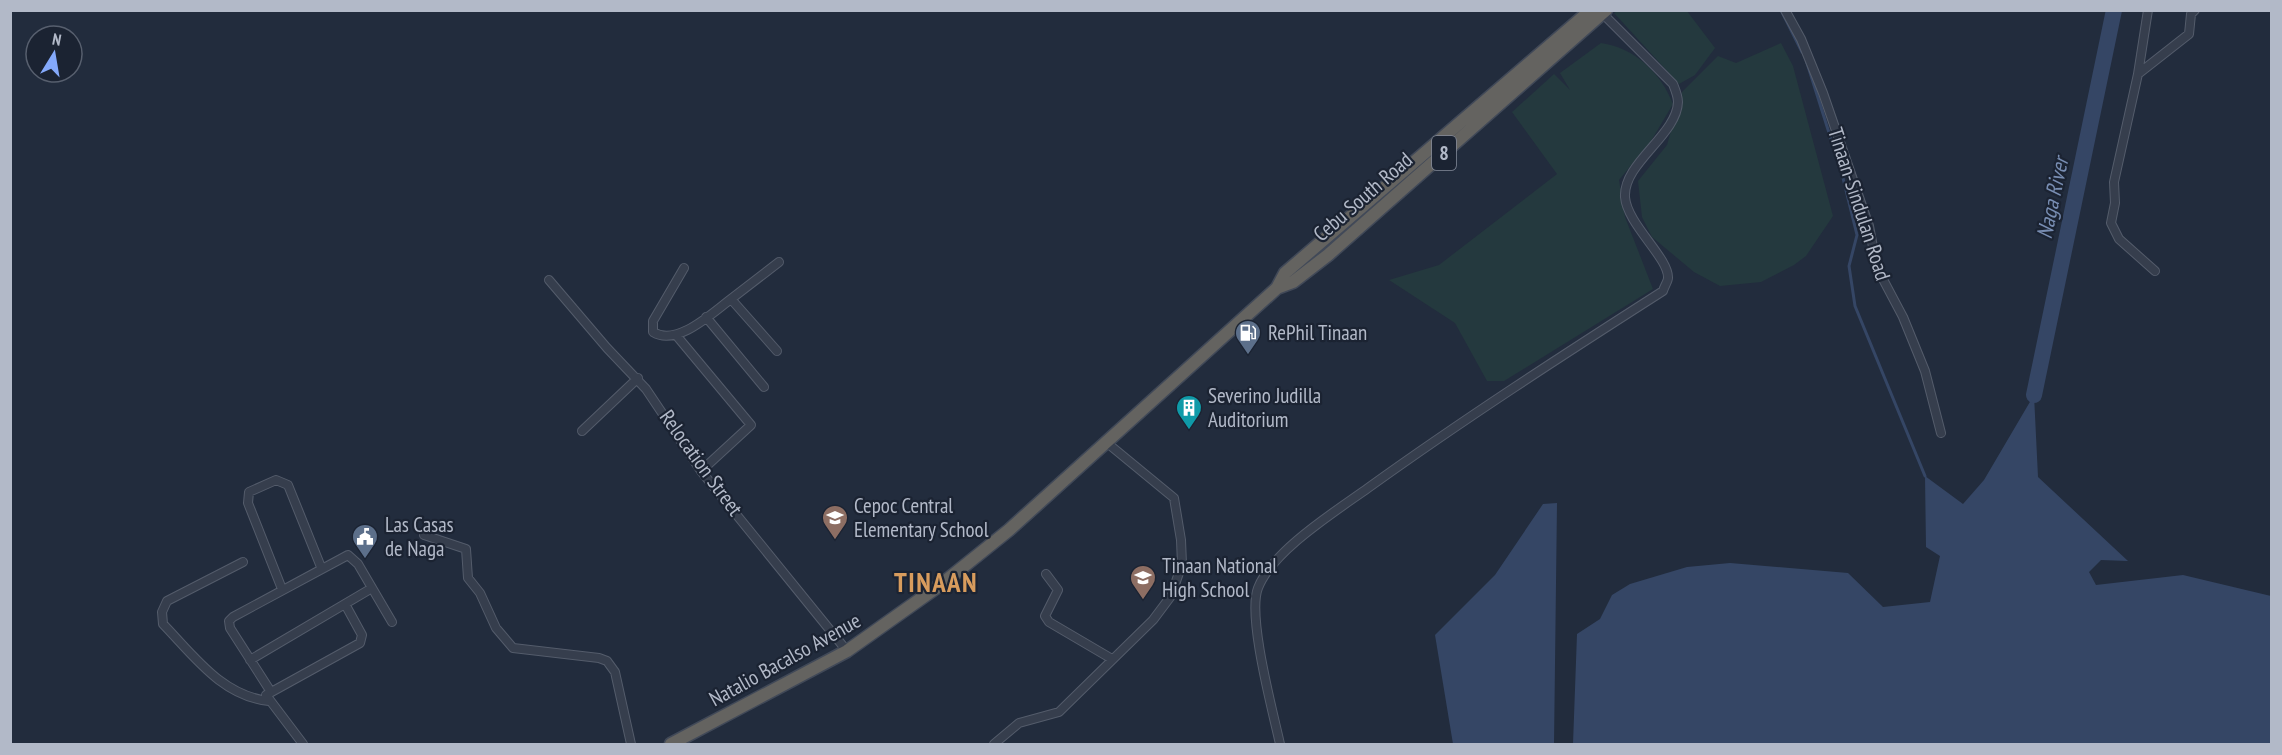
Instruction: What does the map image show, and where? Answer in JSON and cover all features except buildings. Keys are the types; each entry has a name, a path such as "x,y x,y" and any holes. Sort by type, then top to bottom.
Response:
{"highway":[{"name":"Cebu South Road","path":"1106,442 1277,288 1285,273 1600,11"},
{"name":"Natalio Bacalso Avenue","path":"672,744 847,651 944,583 1009,530 1106,442"}],"street":[{"name":"Tinaan-Sindulan Road","path":"1785,10 1801,39 1823,93 1869,226 1877,268 1902,316 1925,371 1941,433"},
{"path":"2148,10 2138,74 2114,182 2115,203 2111,223 2119,239 2155,271"},
{"path":"2138,74 2189,34 2192,14 2195,10"},
{"path":"1280,744 1257,636 1257,590 1268,570 1310,530 1461,421 1663,291 1668,278 1665,266 1638,230 1625,198 1627,181 1675,115 1678,100 1673,84 1600,11"},
{"path":"684,268 653,321 653,332 660,337 676,335 706,317 779,262"},
{"name":"Relocation Street","path":"549,280 607,348 638,378 701,471 847,651"},
{"path":"731,299 777,351"},
{"path":"706,317 764,387"},
{"path":"676,335 751,425 701,471"},
{"path":"582,431 638,378"},
{"path":"994,744 1019,723 1059,712 1153,620 1171,596 1182,564 1181,540 1174,498 1106,442"},
{"path":"282,589 248,503 249,492 276,480 288,485 321,567"},
{"path":"424,535 466,549 468,578 480,592 496,628 513,648 607,661 615,672 631,744"},
{"path":"303,744 268,696 250,660 230,628 229,621 321,567 348,555 358,564 392,621"},
{"path":"243,562 167,602 162,612 163,624 221,684 244,697 268,696 360,643 362,635 345,604"},
{"path":"1046,574 1058,590 1045,616 1049,622 1112,659"},
{"path":"250,660 372,588"}],"green space":[{"path":"1617,11 1687,11 1715,48 1695,75 1679,84 1614,13"},
{"path":"1601,43 1636,56 1654,72 1673,104 1651,141 1619,180 1625,217 1653,289 1504,381 1487,381 1455,323 1389,280 1439,265 1557,174 1512,112 1554,74 1570,90 1560,73"},
{"path":"1781,43 1793,66 1833,216 1806,256 1794,265 1761,282 1720,286 1694,272 1652,237 1642,217 1638,181 1667,145 1682,92 1718,56 1736,63"}],"water":[{"path":"2034,395 2038,477 2128,561 2101,560 2089,572 2096,585 2183,575 2271,596 2271,744 1573,744 1577,634 1600,619 1612,595 1630,584 1687,567 1730,563 1848,573 1883,607 1930,602 1940,556 1926,547 1925,476 1963,504 1984,480"},
{"path":"1557,503 1554,744 1453,744 1435,635 1495,575 1543,504"}],"waterway":[{"path":"1781,10 1802,52"},
{"name":"Naga River","path":"2034,395 2114,10"},
{"path":"1807,63 1842,174 1857,235 1849,266 1855,306 1925,476"}],"place":[{"name":"RePhil Tinaan","path":"1248,356"},
{"name":"Severino Judilla Auditorium","path":"1189,431"},
{"name":"Cepoc Central Elementary School","path":"835,541"},
{"name":"Las Casas de Naga","path":"365,560"},
{"name":"Tinaan National High School","path":"1143,601"}],"district":[{"name":"TINAAN","path":"936,583"}]}
